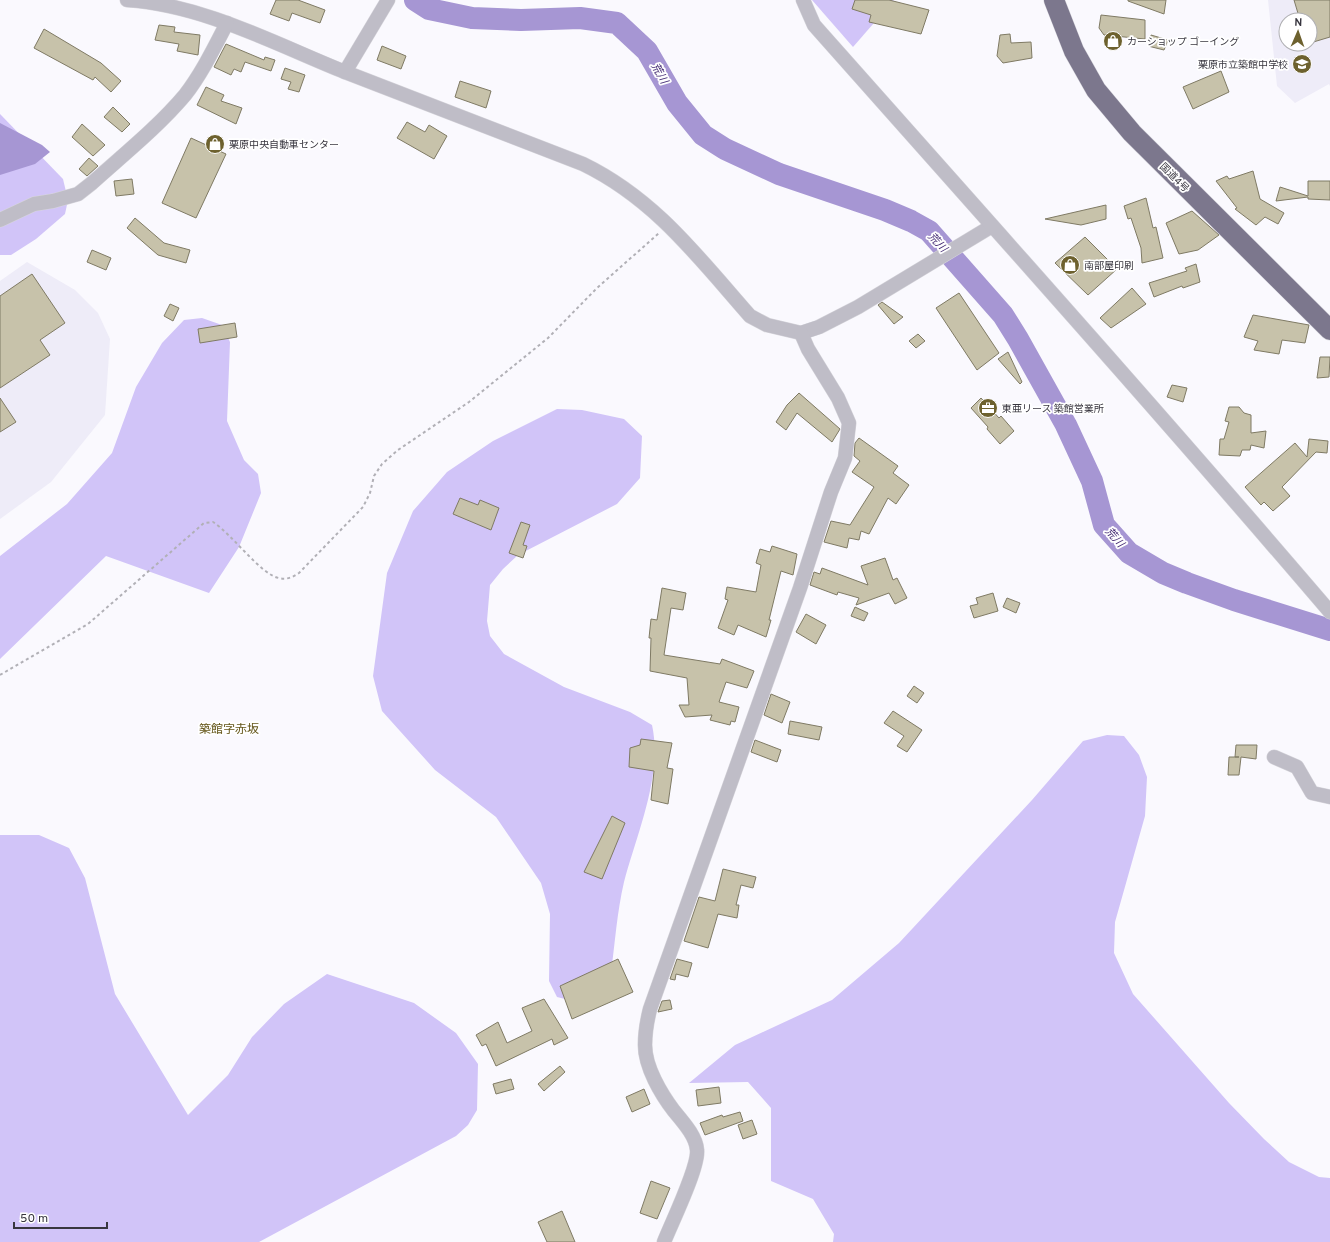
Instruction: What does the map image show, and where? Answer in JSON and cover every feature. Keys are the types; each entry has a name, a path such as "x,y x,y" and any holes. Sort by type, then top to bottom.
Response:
{"highway":[{"name":"国道4号","path":"1054,0 1074,51 1096,90 1105,101 1132,133 1330,330"}],"street":[{"path":"127,0 151,2 180,8 227,24 345,72 583,164 608,176 669,224 750,316 767,325 801,333 819,327 858,307 992,226"},
{"path":"345,72 388,0"},
{"path":"803,0 814,25 1180,437 1330,612"},
{"path":"0,220 34,204 53,201 78,194 92,183 171,111 186,93 204,66 227,24"},
{"path":"664,1242 692,1172 697,1151 689,1131 670,1105 651,1071 645,1047 645,1033 650,1009 800,588 831,492 846,458 849,423 838,398 808,350 801,333"},
{"path":"1274,757 1297,767 1312,793 1330,797"}],"path":[{"path":"0,675 88,624 204,524 213,522 221,527 260,567 278,578 289,579 299,573 363,507 370,493 374,476 382,464 398,450 469,402 548,338 597,288 669,224"}],"shaded area":[{"path":"812,0 894,0 853,47"},
{"name":"栗原市立築館中学校","path":"1268,0 1330,0 1330,86 1329,84 1295,103 1277,86"},
{"path":"0,114 63,179 68,200 65,214 36,239 11,255 0,255"},
{"path":"0,123 42,145 50,152 35,164 0,175"},
{"path":"27,262 75,290 98,313 110,339 105,415 51,482 0,519 0,281"},
{"path":"202,318 222,325 230,342 227,421 244,460 258,474 261,493 239,547 209,593 106,556 0,659 0,556 67,504 112,453 136,387 162,343 184,320"},
{"path":"557,409 582,410 624,419 642,436 640,478 617,504 518,555 503,569 490,585 487,621 490,636 504,654 564,687 630,712 652,725 654,744 654,764 651,784 647,804 624,882 611,973 577,1002 557,997 549,981 550,914 541,883 496,817 435,770 382,711 373,676 387,573 413,511 447,472 493,441"},
{"path":"1107,735 1124,736 1139,755 1147,777 1145,816 1115,922 1114,953 1133,994 1229,1103 1289,1162 1319,1177 1330,1178 1330,1242 833,1242 834,1234 813,1199 771,1181 771,1108 748,1082 689,1083 735,1045 832,1000 899,943 1032,800 1083,741"},
{"path":"0,835 39,835 69,848 85,878 115,994 188,1115 228,1075 252,1037 284,1004 327,974 414,1003 456,1033 478,1064 477,1110 468,1125 456,1136 259,1242 0,1242"}],"building":[{"path":"276,0 298,0 325,10 320,23 292,13 289,21 270,14"},
{"path":"855,0 889,0 929,10 921,34 869,22 871,15 852,9"},
{"path":"1166,0 1164,14 1128,1"},
{"path":"1294,0 1330,0 1330,37 1318,41 1318,12 1298,12"},
{"path":"1101,15 1145,20 1145,39 1104,35 1099,28"},
{"path":"159,25 175,27 174,32 200,35 198,55 177,51 179,44 155,40"},
{"path":"44,29 101,63 121,81 111,92 95,77 93,80 34,48"},
{"path":"1010,34 1011,43 1031,42 1032,58 1003,63 997,56 1000,35"},
{"path":"1151,35 1168,40 1164,50 1148,46"},
{"path":"226,44 264,60 265,57 275,60 271,71 245,62 241,72 234,69 231,75 214,67"},
{"path":"382,46 406,56 401,69 377,60"},
{"path":"285,68 305,75 299,92 288,89 291,82 281,79"},
{"path":"1221,71 1229,92 1193,109 1183,87"},
{"path":"460,81 491,91 486,108 455,97"},
{"path":"206,87 224,95 221,101 242,108 236,124 197,105"},
{"path":"113,107 130,124 122,132 104,117"},
{"path":"407,122 425,132 429,125 447,136 434,159 397,138"},
{"path":"82,124 105,145 93,156 72,137"},
{"path":"191,138 226,154 196,218 162,203"},
{"path":"89,158 98,166 87,176 79,169"},
{"path":"1253,171 1260,199 1284,213 1278,224 1265,217 1256,225 1235,209 1237,208 1216,181 1227,176 1229,179"},
{"path":"132,179 134,194 116,196 114,181"},
{"path":"1308,181 1330,181 1330,200 1308,199 1308,197 1276,201 1280,187 1308,196"},
{"path":"1146,198 1153,228 1156,227 1163,258 1142,263 1141,248 1131,218 1128,219 1124,206"},
{"path":"1106,205 1106,219 1081,225 1045,219"},
{"path":"1192,211 1219,235 1198,250 1179,254 1166,223"},
{"path":"135,218 164,243 190,250 186,263 158,255 127,228"},
{"path":"1085,237 1117,269 1088,295 1055,263"},
{"path":"92,250 111,258 106,270 87,262"},
{"path":"1196,264 1200,282 1183,288 1182,286 1154,297 1149,283 1187,271 1185,268"},
{"path":"32,274 65,323 40,340 50,355 0,388 0,296"},
{"path":"1132,288 1146,304 1111,328 1100,318"},
{"path":"959,293 999,353 977,370 936,308"},
{"path":"882,302 903,317 894,324 878,305"},
{"path":"170,304 179,308 173,321 164,316"},
{"path":"1253,315 1309,325 1305,343 1282,340 1279,354 1254,350 1258,341 1244,337"},
{"path":"235,323 237,337 200,343 198,329"},
{"path":"918,334 925,341 916,348 909,341"},
{"path":"1008,352 1022,382 1020,384 998,359"},
{"path":"1320,357 1330,357 1329,377 1317,378"},
{"path":"1172,385 1187,388 1183,402 1167,397"},
{"path":"799,393 840,429 832,442 797,413 786,430 776,422 787,405"},
{"path":"0,398 16,422 0,432"},
{"path":"981,398 999,418 1001,416 1014,431 1000,444 987,429 988,427 971,408"},
{"path":"1229,407 1239,407 1244,413 1251,415 1251,433 1266,431 1264,448 1251,445 1250,450 1242,450 1240,456 1219,455 1220,439 1224,439 1229,422 1225,421"},
{"path":"859,438 898,466 893,473 909,485 896,504 888,498 869,534 861,531 859,540 849,538 847,548 824,542 831,521 850,525 874,487 852,472 860,461 854,456 855,443"},
{"path":"1309,439 1328,441 1327,453 1316,452 1282,487 1290,496 1273,511 1264,502 1261,505 1245,487 1295,443 1307,457"},
{"path":"460,498 478,505 480,500 499,508 491,530 453,514"},
{"path":"521,522 530,525 523,545 527,546 523,558 509,553"},
{"path":"772,546 797,554 793,575 781,571 766,637 738,625 734,635 718,628 728,600 725,599 727,587 756,592 761,565 756,563 760,549 770,552"},
{"path":"885,558 893,580 897,578 907,598 895,604 889,593 856,605 859,598 838,592 837,595 810,585 814,572 820,574 822,568 868,585 861,566"},
{"path":"662,588 686,593 683,610 671,608 664,655 720,664 722,659 754,671 747,688 726,682 719,702 739,707 735,722 731,721 730,725 710,720 712,715 685,717 679,705 689,705 687,678 650,671 651,638 649,638 651,619 657,620"},
{"path":"993,593 998,611 974,618 970,606 978,604 976,598"},
{"path":"1007,598 1020,603 1016,613 1003,607"},
{"path":"855,607 868,613 864,621 851,616"},
{"path":"806,614 826,625 816,644 796,632"},
{"path":"914,686 924,693 917,703 907,696"},
{"path":"771,694 790,702 782,723 764,715"},
{"path":"893,711 922,730 907,752 897,746 904,736 884,723"},
{"path":"790,721 822,727 819,740 788,734"},
{"path":"641,739 672,743 667,768 673,769 668,804 651,800 654,771 629,767 630,748 640,745"},
{"path":"755,740 781,750 777,762 751,752"},
{"path":"1236,745 1257,745 1256,759 1241,757 1239,775 1228,775 1229,757 1235,757"},
{"path":"612,816 625,823 602,879 584,872"},
{"path":"723,869 756,877 753,888 741,885 736,905 739,905 737,918 718,914 708,948 684,941 699,897 715,901"},
{"path":"618,959 633,992 572,1019 560,986"},
{"path":"677,959 692,963 688,977 676,974 675,980 670,979"},
{"path":"544,999 568,1038 554,1045 552,1039 496,1066 486,1044 482,1046 476,1035 498,1022 507,1043 532,1031 522,1008"},
{"path":"670,1000 672,1009 658,1012 662,1001"},
{"path":"560,1066 565,1072 544,1091 538,1084"},
{"path":"511,1079 514,1089 496,1094 493,1084"},
{"path":"719,1087 721,1103 698,1106 696,1090"},
{"path":"644,1089 650,1104 632,1112 626,1097"},
{"path":"740,1112 743,1121 705,1135 700,1123 722,1115 723,1117"},
{"path":"752,1120 757,1134 743,1139 738,1125"},
{"path":"651,1181 670,1188 657,1219 640,1213"},
{"path":"562,1211 575,1242 547,1242 538,1222"}],"waterway":[{"name":"荒川","path":"415,0 429,9 472,18 521,20 580,18 617,23 647,51 677,103 703,135 725,149 779,174 885,210 911,221 929,231 1003,315 1018,339 1066,425 1092,481 1104,525 1129,553 1163,573 1187,583 1234,600 1330,630"}],"place":[{"name":"カーショップ ゴーイング","path":"1113,41"},
{"name":"栗原市立築館中学校","path":"1302,64"},
{"name":"栗原中央自動車センター","path":"215,144"},
{"name":"南部屋印刷","path":"1070,265"},
{"name":"東亜リース 築館営業所","path":"988,408"}],"district":[{"name":"築館字赤坂","path":"229,729"}]}
